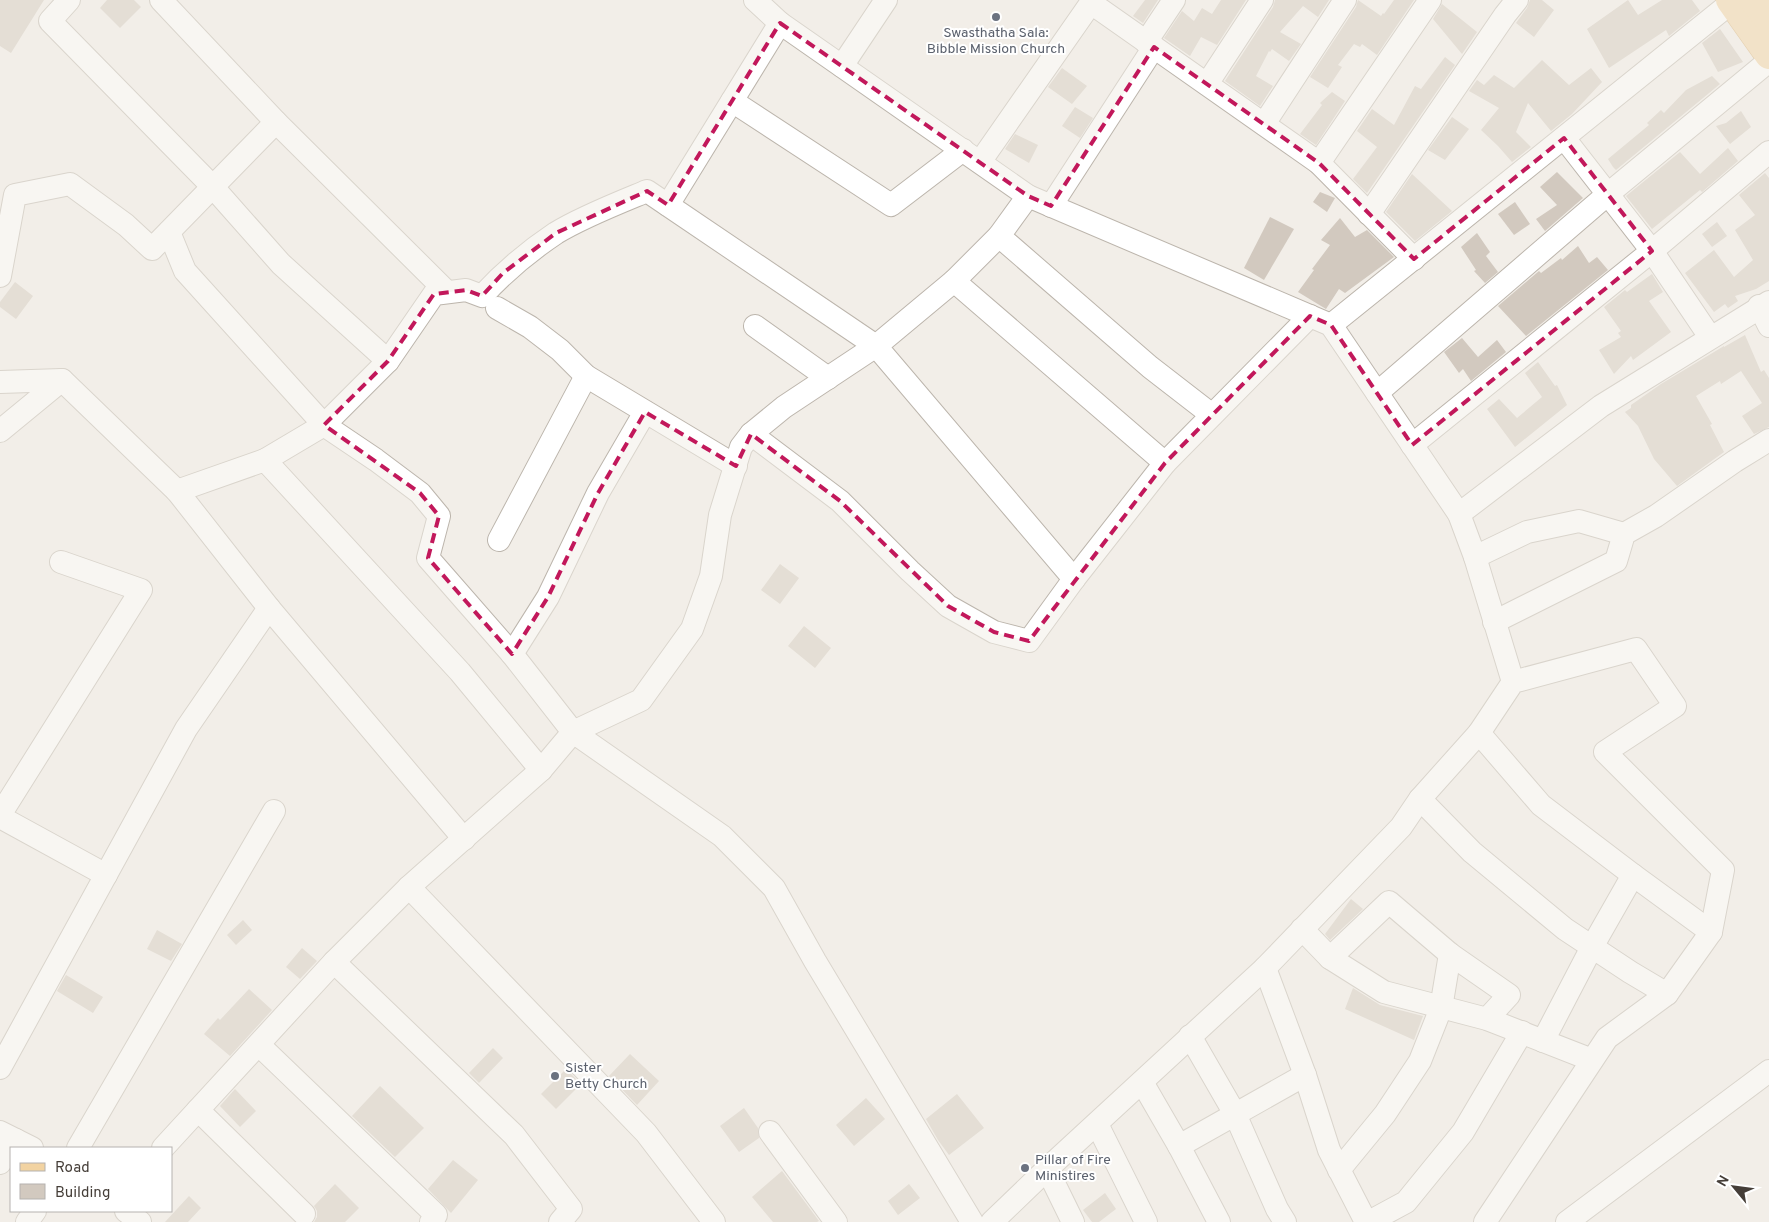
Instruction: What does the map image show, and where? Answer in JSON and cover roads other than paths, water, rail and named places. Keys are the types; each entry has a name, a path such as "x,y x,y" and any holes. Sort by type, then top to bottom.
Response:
{"main road":[{"path":"1738,1 1766,40"}],"street":[{"path":"69,0 50,21 212,186 281,264 388,361"},
{"path":"161,0 276,122 447,292"},
{"path":"755,0 780,23 1028,196 1331,325 1459,514 1475,558 1513,682"},
{"path":"842,66 886,0"},
{"path":"1051,206 1150,45 1174,0"},
{"path":"1207,84 1262,0"},
{"path":"1264,124 1345,0"},
{"path":"1319,163 1430,0"},
{"path":"1369,214 1517,0"},
{"path":"1331,325 1738,1"},
{"path":"732,101 891,205 972,156 1092,2 1150,45 1319,163 1414,259"},
{"path":"668,205 780,23"},
{"path":"1377,393 1608,194 1766,40"},
{"path":"0,276 15,195 70,184 126,225 152,249 276,122"},
{"path":"1564,138 1652,251 1710,337"},
{"path":"1412,445 1652,251 1769,152"},
{"path":"177,491 265,460 324,426 388,361 434,294 466,290 482,296 503,273 556,233 648,191 876,346 1074,579"},
{"path":"164,1147 334,962 409,887 541,770 573,732 641,700 692,629 711,576 720,515 742,448 751,434 784,407 876,346 954,281 999,236 1028,196"},
{"path":"168,232 185,271 324,426 376,460 420,493 439,516 428,558 512,654 573,732 722,836 774,888 820,969 972,1222"},
{"path":"999,236 1150,367 1212,415"},
{"path":"954,281 1165,463"},
{"path":"1459,514 1602,406 1764,304 1769,326"},
{"path":"497,308 530,327 560,350 586,376 736,466"},
{"path":"751,434 840,501 948,606 994,632 1029,640 1165,463 1310,316"},
{"path":"755,326 828,378"},
{"path":"499,540 586,376"},
{"path":"0,382 62,380 177,491 269,608 464,839"},
{"path":"0,432 62,380"},
{"path":"512,654 548,597 598,493 645,412"},
{"path":"1494,622 1616,561 1624,534 1656,516 1735,461 1769,440"},
{"path":"265,460 460,672 541,770"},
{"path":"1475,558 1527,532 1579,521 1624,534"},
{"path":"61,562 141,590 0,816 106,875"},
{"path":"0,1068 186,729 269,608"},
{"path":"1000,1219 1047,1169 1265,968 1401,828 1420,799 1479,733 1513,682 1636,649 1675,706 1605,752 1724,870 1711,932 1667,994 1606,1038 1485,1222"},
{"path":"1479,733 1542,805 1711,932"},
{"path":"1420,799 1472,852 1565,929 1667,994"},
{"path":"79,1147 274,811"},
{"path":"1542,1041 1633,875"},
{"path":"409,887 646,1133 714,1222"},
{"path":"1330,958 1389,902 1450,954 1509,995 1487,1019"},
{"path":"1302,929 1330,958 1384,992 1487,1019 1592,1060"},
{"path":"1339,1170 1385,1114 1420,1061 1441,1008 1450,954"},
{"path":"334,962 514,1135 571,1209 560,1222"},
{"path":"1265,968 1305,1075 1329,1150 1367,1222 1406,1202 1463,1132 1522,1032"},
{"path":"1190,1036 1235,1114 1285,1222"},
{"path":"259,1045 436,1215 431,1222"},
{"path":"1567,1222 1769,1071"},
{"path":"1179,1146 1305,1075"},
{"path":"1142,1082 1179,1146 1219,1222"},
{"path":"198,1110 304,1214"},
{"path":"1096,1124 1146,1222"},
{"path":"770,1132 836,1222"},
{"path":"0,1163 10,1149"},
{"path":"1047,1169 1073,1222"},
{"path":"127,1212 140,1222"}],"place":[{"name":"Swasthatha Sala: Bibble Mission Church","path":"996,17"},
{"name":"Sister Betty Church","path":"555,1076"},
{"name":"Pillar of Fire Ministires","path":"1025,1168"}]}
